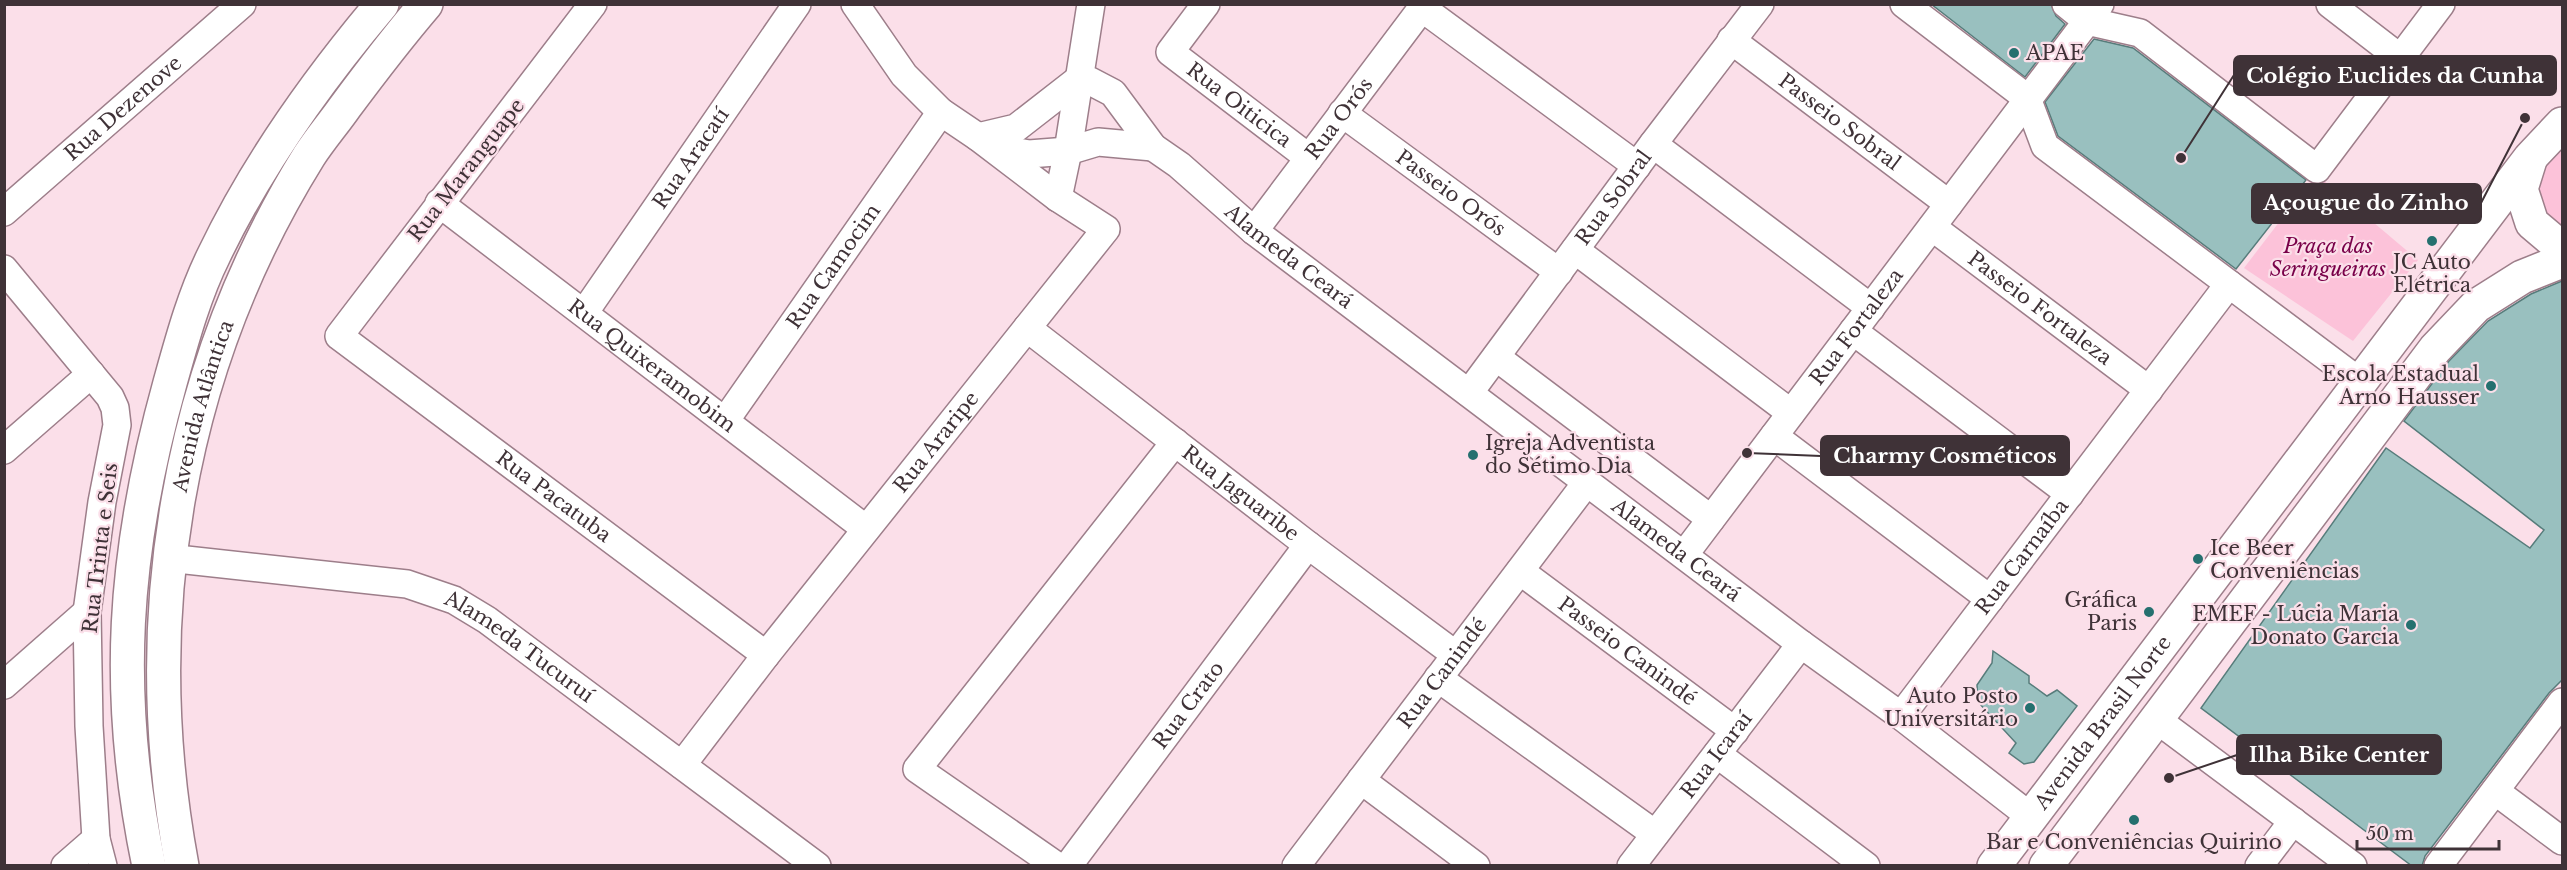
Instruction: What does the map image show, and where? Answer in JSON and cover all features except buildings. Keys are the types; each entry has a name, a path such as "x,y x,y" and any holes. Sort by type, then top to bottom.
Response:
{"main road":[{"name":"Avenida Atlântica","path":"149,866 136,804 126,693 131,567 152,448 180,349 213,257 243,198 343,50 382,4"},
{"name":"Avenida Atlântica","path":"182,866 172,809 164,736 163,670 168,558 194,419 209,368 251,264 310,155 394,41 426,4"},
{"name":"Avenida Brasil Norte","path":"1994,866 2530,158 2562,124"},
{"path":"2530,158 2521,189 2532,223 2562,246"},
{"name":"Avenida Brasil Norte","path":"2046,866 2435,349 2476,306 2522,278 2562,261"}],"street":[{"name":"Rua Dezenove","path":"8,202 242,4"},
{"name":"Rua Maranguape","path":"339,336 593,4"},
{"name":"Rua Aracatí","path":"584,313 797,4"},
{"path":"855,4 904,75 941,112 1058,198 1068,151 1091,4"},
{"name":"Rua Oiticica","path":"1206,4 1170,52 1309,158"},
{"name":"Rua Sobral","path":"1469,393 1653,144 1760,4"},
{"path":"1904,4 2027,98 2045,146 2360,382"},
{"path":"2066,4 2140,33 2317,169 2441,4"},
{"path":"2330,4 2400,58"},
{"path":"1423,6 1637,166"},
{"name":"Rua Orós","path":"1254,231 1423,6"},
{"name":"Rua Fortaleza","path":"1684,555 2093,13"},
{"name":"Passeio Sobral","path":"1731,40 1949,204"},
{"path":"984,142 1016,128 1079,79"},
{"path":"1079,79 1100,85 1113,93 1153,147"},
{"path":"1098,142 1112,110 1113,93"},
{"name":"Rua Camocim","path":"725,421 941,112"},
{"name":"Passeio Orós","path":"1342,113 1559,272"},
{"path":"984,142 1029,154 1068,151 1098,142 1153,147"},
{"path":"1653,144 1871,308"},
{"name":"Alameda Ceará","path":"1153,147 1179,165 1254,231 1901,716 2031,817"},
{"name":"Rua Araripe","path":"682,765 766,655 1106,229 1058,198"},
{"name":"Rua Quixeramobim","path":"439,203 866,529"},
{"name":"Passeio Fortaleza","path":"1932,227 2149,390"},
{"path":"1575,250 1791,413"},
{"name":"Rua Trinta e Seis","path":"4,269 110,397 115,408 117,425 102,502 87,612 89,726 96,839 104,866"},
{"name":"Rua Carnaíba","path":"1901,716 2229,284"},
{"name":"Rua Jaguaribe","path":"1027,328 1456,655"},
{"path":"1853,331 2070,494"},
{"name":"Rua Pacatuba","path":"339,336 766,655"},
{"path":"1496,357 1711,519"},
{"path":"4,450 91,374"},
{"path":"1773,436 1990,599"},
{"path":"1057,866 917,769 1175,442"},
{"name":"Rua Canindé","path":"1296,866 1587,482"},
{"name":"Rua Crato","path":"1068,866 1308,544"},
{"name":"Alameda Tucuruí","path":"168,558 407,585 454,600 487,620 817,866"},
{"name":"Passeio Canindé","path":"1520,571 1735,731"},
{"path":"4,685 87,612"},
{"name":"Rua Icaraí","path":"1637,864 1655,834 1802,644"},
{"path":"1438,678 1655,834"},
{"path":"2438,866 2562,702"},
{"path":"2156,719 2353,866"},
{"path":"1717,754 1866,866"},
{"path":"1361,780 1476,866"},
{"path":"2495,791 2562,841"},
{"path":"2259,866 2293,821"},
{"path":"65,866 96,839"}],"green space":[{"path":"2562,137 2562,232 2532,203 2532,172"},
{"name":"Praça das Seringueiras","path":"2316,174 2418,260 2353,341 2244,268"}],"place":[{"name":"APAE","path":"2014,53"},
{"name":"Açougue do Zinho","path":"2525,118"},
{"name":"Colégio Euclides da Cunha","path":"2181,158"},
{"name":"JC Auto Elétrica","path":"2432,241"},
{"name":"Escola Estadual Arno Hausser","path":"2491,386"},
{"name":"Charmy Cosméticos","path":"1747,453"},
{"name":"Igreja Adventista do Sétimo Dia","path":"1473,455"},
{"name":"Ice Beer Conveniências","path":"2198,559"},
{"name":"Gráfica Paris","path":"2149,612"},
{"name":"EMEF - Lúcia Maria Donato Garcia","path":"2411,625"},
{"name":"Auto Posto Universitário","path":"2030,708"},
{"name":"Ilha Bike Center","path":"2169,778"},
{"name":"Bar e Conveniências Quirino","path":"2134,820"}]}
